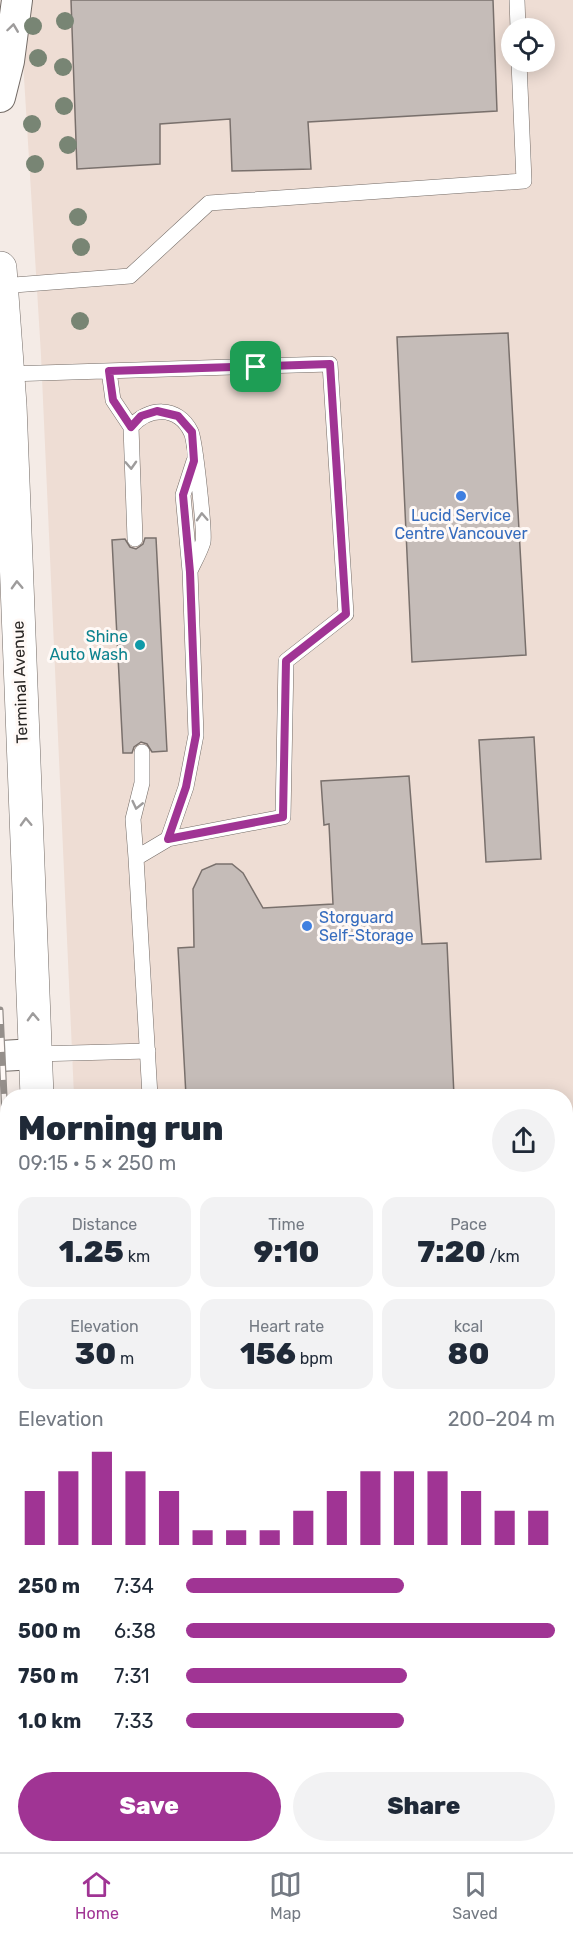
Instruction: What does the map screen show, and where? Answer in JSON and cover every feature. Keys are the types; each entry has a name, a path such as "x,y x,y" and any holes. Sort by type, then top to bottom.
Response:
{"main road":[{"name":"Terminal Avenue","path":"1,277 8,374 37,1089"}],"street":[{"path":"0,97 9,61 17,0"},
{"path":"0,1056 35,1054"}],"lane":[{"path":"517,0 518,18"},
{"path":"1,277 130,276 208,203 524,181 519,72"},
{"path":"8,374 330,364 346,614 286,661 283,817 168,839 136,858"},
{"path":"109,371 113,400 131,427 135,539"},
{"path":"131,427 141,416 157,411 178,416 192,432 194,461 201,496 204,540 190,572 196,735 186,787 168,839"},
{"path":"142,752 142,783 134,819 150,1089"},
{"path":"35,1054 148,1052"}],"shaded area":[{"path":"30,0 573,0 573,1089 74,1089 41,355 23,61"}],"building":[{"path":"71,0 493,0 497,111 308,122 311,169 232,171 230,119 160,124 160,164 77,169"},
{"name":"Lucid Service Centre Vancouver","path":"508,333 526,655 412,662 397,337"},
{"name":"Shine Auto Wash","path":"145,538 156,538 167,751 152,752 147,744 141,742 134,747 132,753 123,753 112,540 125,539 130,547 136,549 143,544"},
{"path":"534,737 541,859 486,862 479,740"},
{"name":"Storguard Self-Storage","path":"409,776 422,944 447,943 454,1089 186,1089 178,948 194,947 193,889 202,870 216,864 232,864 243,873 263,908 333,904 329,824 324,825 321,781"}],"railway":[{"path":"0,1010 4,1089"}],"place":[{"name":"Lucid Service Centre Vancouver","path":"461,496"},
{"name":"Shine Auto Wash","path":"140,645"},
{"name":"Storguard Self-Storage","path":"307,926"}],"route":[{"path":"330,364 346,614 286,661 283,817 168,839 186,787 196,735 190,572 185,539 183,495 194,461 192,432 178,416 157,411 141,416 131,427 113,400 109,371 256,367 330,364"}]}
